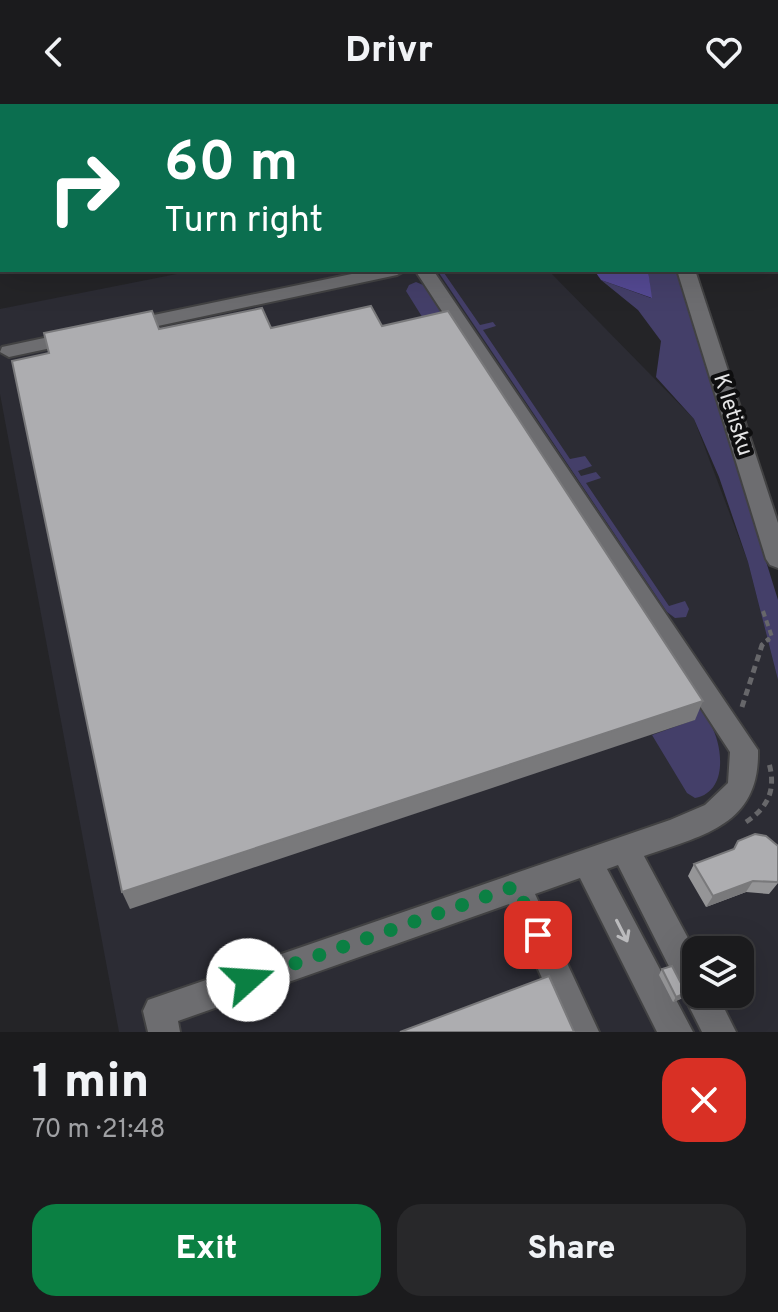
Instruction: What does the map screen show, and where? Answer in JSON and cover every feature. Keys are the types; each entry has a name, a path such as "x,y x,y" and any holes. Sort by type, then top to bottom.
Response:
{"street":[{"path":"9,351 387,272"},
{"path":"164,1032 159,1011 718,814 734,800 745,782 744,750 425,272"},
{"name":"K letisku","path":"687,272 778,559"},
{"path":"625,848 682,959"},
{"path":"587,861 664,1014 677,1032"},
{"path":"516,886 583,1032"},
{"path":"707,1008 720,1032"}],"shaded area":[{"path":"187,272 550,272 694,419 748,562 778,680 778,1032 119,1032 0,394 0,309"},
{"path":"438,272 443,272 480,325 493,322 496,326 483,330 570,459 585,456 592,466 578,471 581,476 596,472 601,478 586,483 669,606 685,601 689,609 686,617 675,618 667,612"},
{"path":"595,272 648,272 652,298 601,280"},
{"path":"648,272 677,272 778,600 778,680 748,562 719,477 694,419 656,377 661,341 638,310 601,280 651,298"},
{"path":"416,282 428,287 711,725 718,745 720,768 718,778 706,794 695,798 687,793 652,735 694,720 434,336 406,291 409,285"}],"building":[{"path":"371,306 382,326 448,311 703,701 122,892 12,361 49,353 44,333 152,311 159,329 262,308 271,328"},
{"path":"755,834 766,836 778,846 778,881 753,881 713,896 694,864 734,849 738,841"},
{"path":"672,966 682,985 682,995 676,997 662,969"},
{"path":"549,976 574,1032 400,1032"}],"route":[{"path":"248,980 516,886 538,935"}]}
